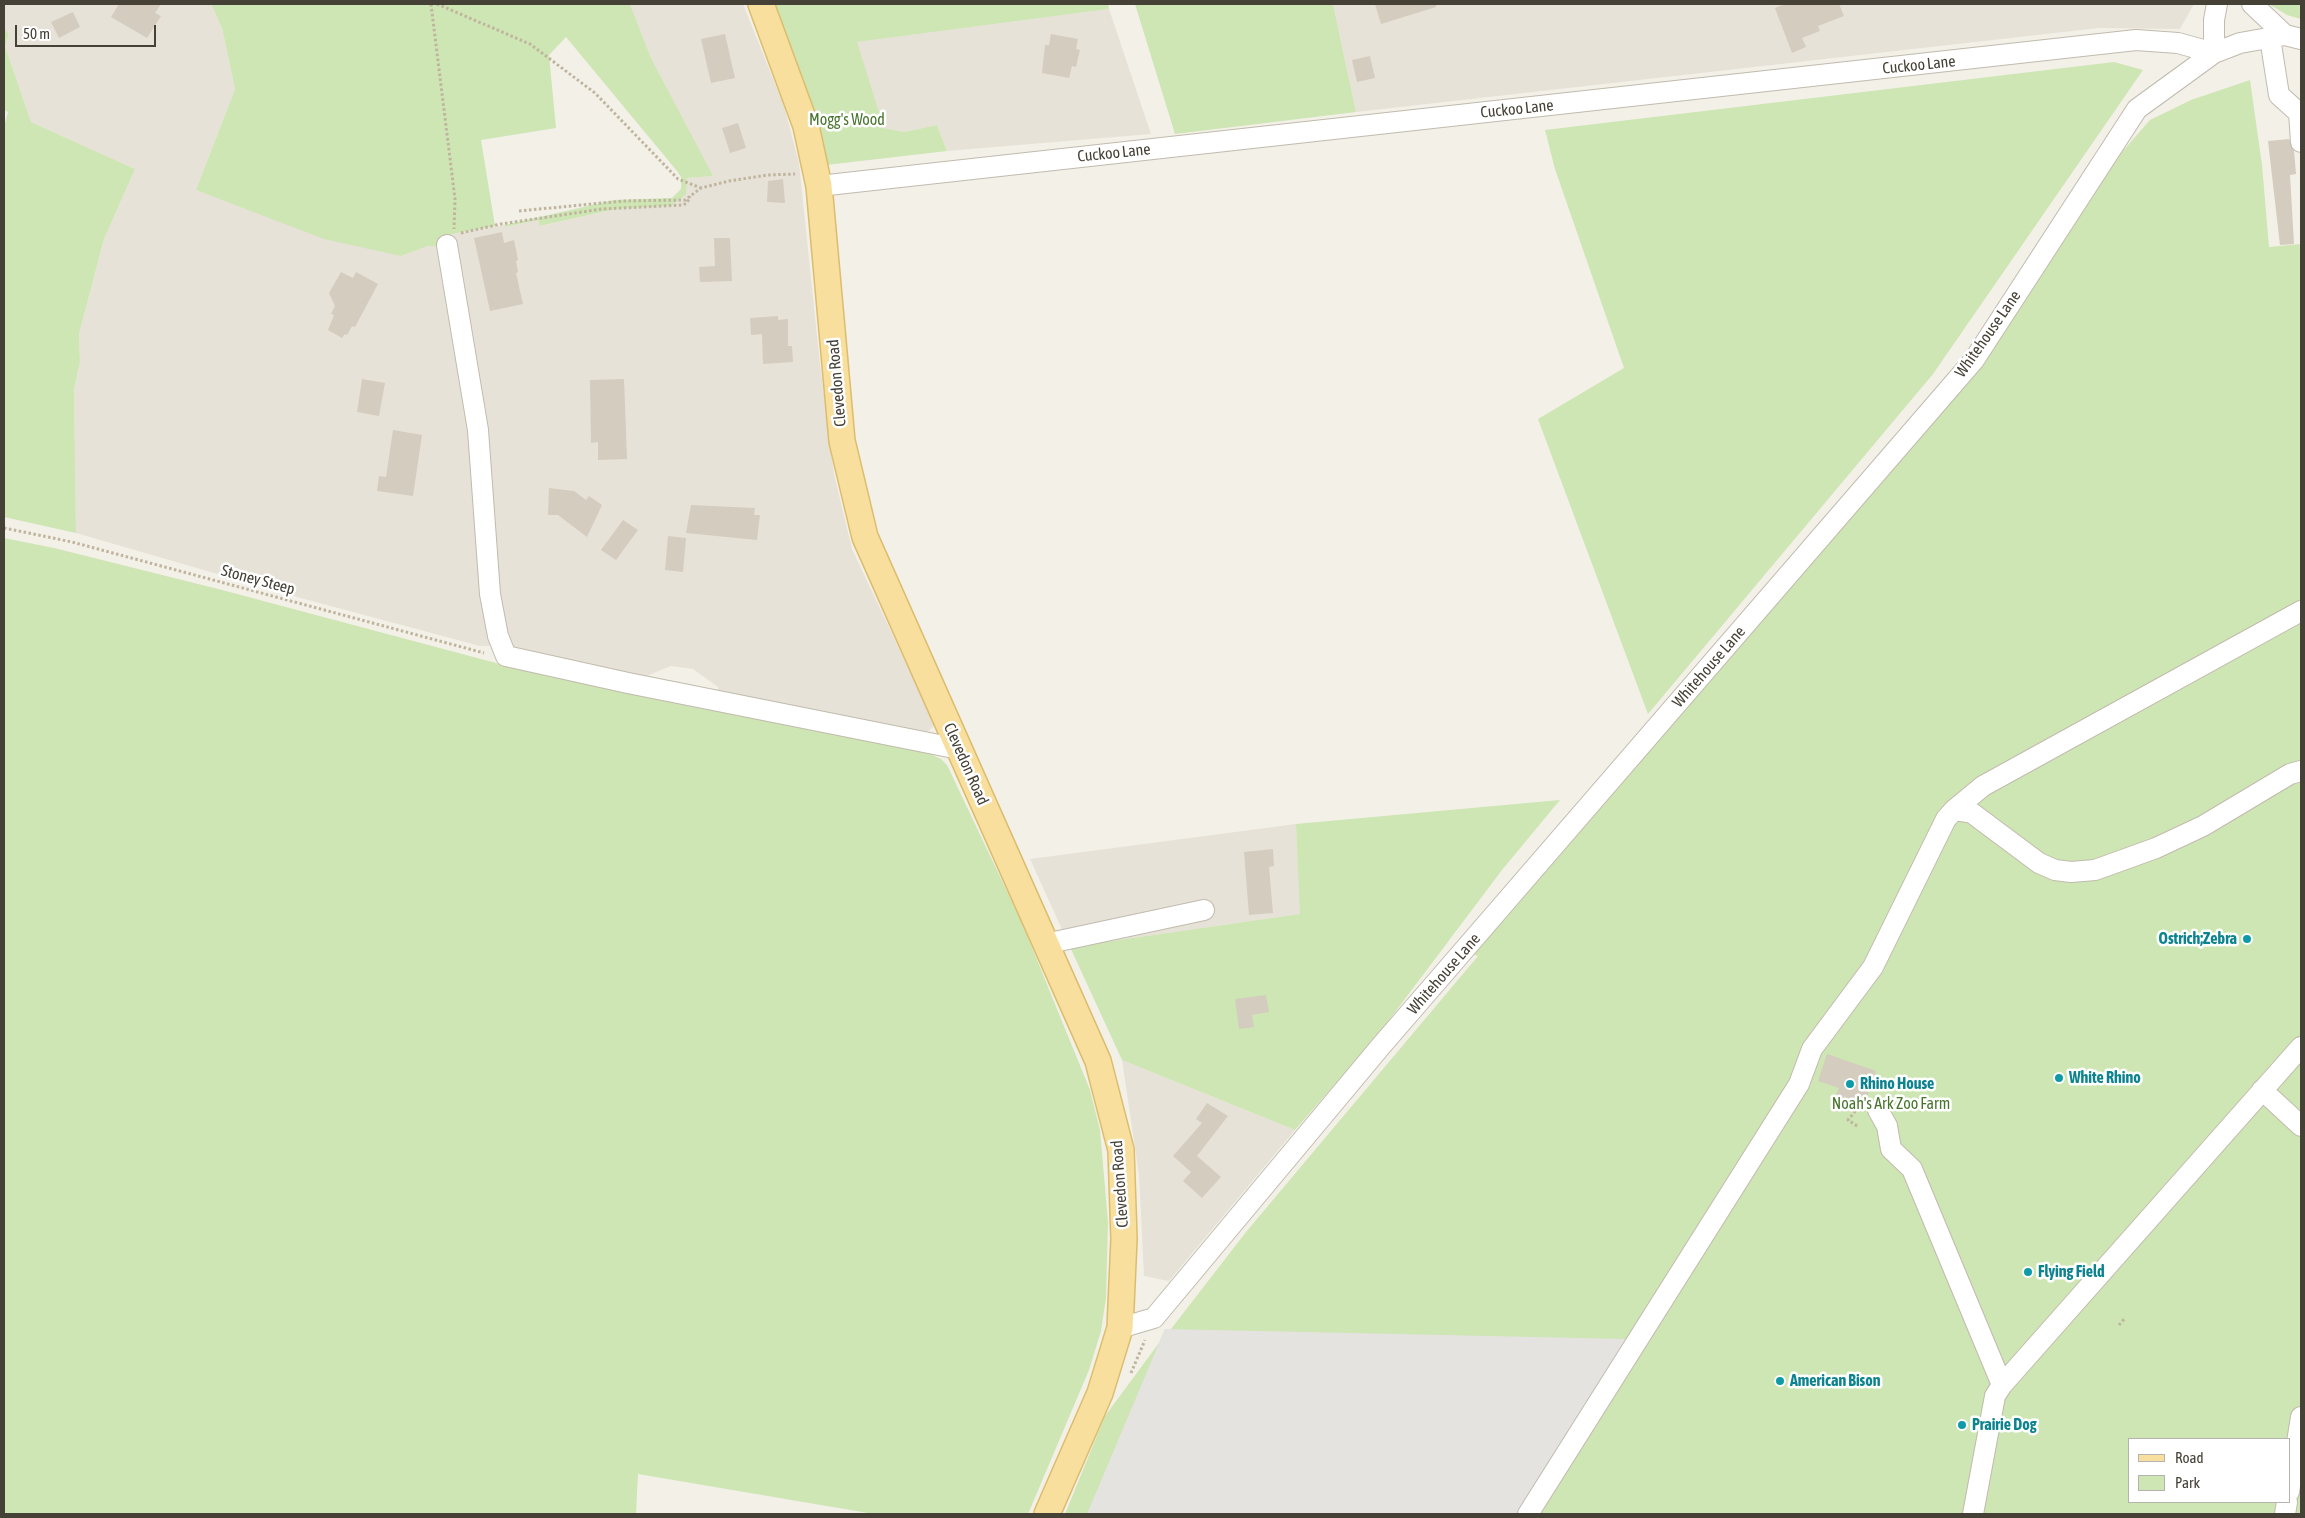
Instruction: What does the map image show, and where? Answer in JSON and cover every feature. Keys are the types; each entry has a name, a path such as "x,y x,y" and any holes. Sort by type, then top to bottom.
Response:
{"main road":[{"name":"Clevedon Road","path":"761,4 806,126 819,186 842,441 865,537 1098,1061 1121,1150 1124,1239 1120,1328 1100,1393 1047,1514"}],"street":[{"path":"2214,53 2216,4"},
{"path":"2252,4 2285,37 2279,95 2300,113 2301,142"},
{"name":"Whitehouse Lane","path":"1120,1328 1154,1318 1381,1046 1974,360 2137,109 2214,53 2240,43 2285,37"},
{"name":"Cuckoo Lane","path":"819,186 2136,40 2178,43 2214,53"},
{"path":"450,242 478,430 490,594 498,636 506,656 628,684 958,749"},
{"path":"1528,1514 1800,1084 1812,1050 1872,967 1946,819 1982,786 2301,611"},
{"path":"1954,810 1964,810 1972,813 2039,863 2055,870 2071,872 2095,870 2156,848 2203,826 2290,774 2301,771"},
{"path":"1045,944 1204,910"},
{"path":"1973,1514 1995,1396 2002,1385 2301,1047"},
{"path":"2262,1090 2301,1126"},
{"path":"1878,1110 1887,1126 1891,1149 1912,1170 2002,1385"},
{"path":"2290,1486 2301,1417"}],"path":[{"path":"431,4 455,200 455,224 450,242"},
{"path":"437,4 530,44 596,93 678,179 701,188"},
{"path":"519,211 623,201 685,200 701,188 768,175"},
{"path":"450,242 460,234 501,224 602,208 683,205 688,203 691,196"},
{"name":"Stoney Steep","path":"4,528 72,542 486,654 506,656"},
{"path":"1850,1116 1848,1120 1857,1126"},
{"path":"2119,1325 2125,1318"}],"shaded area":[{"path":"4,4 211,4 222,28 235,89 196,190 401,256 428,246 442,247 452,234 505,225 506,227 538,220 541,226 616,209 671,206 687,178 712,176 651,58 630,4 743,4 784,106 799,163 820,364 834,474 852,549 935,725 924,735 719,697 718,687 693,669 671,666 639,679 517,651 510,645 480,646 297,597 76,533 74,390 80,362 79,334 104,239 135,169 31,122 5,46 9,34 4,28"},
{"path":"1333,4 2194,4 2180,29 2099,28 1356,112"},
{"path":"1109,9 1151,134 947,151 937,125 904,132 884,128 856,42"},
{"path":"1296,824 1301,914 1070,947 1030,859"},
{"path":"1122,1060 1295,1130 1169,1281 1144,1276 1139,1175"},
{"path":"1165,1329 1626,1339 1516,1514 1087,1514"}],"green space":[{"path":"211,4 630,4 651,58 713,176 687,178 686,194 671,206 616,209 540,226 538,220 505,227 505,225 614,200 672,198 681,189 681,177 677,171 566,37 549,55 556,128 481,140 495,226 452,234 442,247 428,246 401,256 324,239 196,190 235,89 222,28"},
{"name":"Mogg's Wood","path":"774,4 1108,4 1109,9 857,42 884,128 904,132 937,125 947,151 826,165"},
{"path":"1135,4 1333,4 1356,112 1175,134"},
{"path":"2269,4 2301,4 2301,19 2287,15"},
{"path":"4,28 9,34 5,46 31,122 135,169 104,239 79,334 80,362 74,390 76,533 4,517 4,127 8,112 4,110"},
{"path":"2114,62 2143,70 1933,374 1648,714 1538,419 1624,368 1555,169 1545,130"},
{"name":"Noah's Ark Zoo Farm","path":"2250,80 2262,165 2269,247 2301,244 2301,1514 1065,1514 1105,1416 1159,1343 1165,1329 1171,1329 1246,1232 1478,956 1472,954 1908,451 2115,160 2150,120 2191,100"},
{"path":"4,538 54,548 222,590 496,663 922,750 941,759 947,765 1022,923 1090,1090 1100,1130 1108,1222 1106,1298 1101,1331 1089,1370 1028,1514 874,1514 638,1474 636,1514 4,1514"},
{"path":"1560,800 1502,870 1377,1036 1295,1130 1122,1060 1070,947 1300,914 1296,824"}],"building":[{"path":"119,4 161,4 155,13 161,16 147,38 111,17"},
{"path":"1375,4 1436,4 1436,7 1381,24"},
{"path":"1785,4 1839,4 1844,16 1818,26 1820,31 1802,38 1806,47 1792,53 1775,8"},
{"path":"73,12 80,27 59,38 51,22"},
{"path":"725,34 735,78 711,83 701,39"},
{"path":"1051,34 1078,39 1076,49 1080,50 1076,67 1072,66 1069,78 1042,73 1045,45 1049,45"},
{"path":"1370,56 1375,78 1357,82 1352,60"},
{"path":"738,123 746,148 730,153 722,128"},
{"path":"2289,139 2294,151 2296,174 2290,175 2294,244 2280,245 2268,141"},
{"path":"783,179 785,203 767,202 768,181"},
{"path":"502,232 504,243 514,240 518,260 516,261 518,272 516,273 523,304 490,311 474,238"},
{"path":"714,238 730,238 732,281 700,282 699,267 715,266"},
{"path":"341,272 353,278 356,272 378,284 355,327 352,326 347,335 345,334 342,338 328,330 334,315 331,314 335,306 329,293"},
{"path":"778,316 778,320 788,319 788,346 792,346 793,362 763,364 762,334 751,335 750,318"},
{"path":"362,379 385,383 379,416 357,412"},
{"path":"624,379 627,459 598,460 598,442 591,443 590,380"},
{"path":"393,430 422,435 413,496 377,491 379,476 386,477"},
{"path":"549,488 574,491 586,500 589,496 602,505 587,537 558,515 548,515"},
{"path":"691,505 755,508 754,515 760,515 757,540 686,533"},
{"path":"623,520 638,530 616,560 601,550"},
{"path":"668,536 686,538 683,572 665,570"},
{"path":"1273,849 1274,866 1269,867 1273,913 1249,915 1244,852"},
{"path":"1266,995 1269,1012 1252,1015 1254,1027 1239,1029 1235,999"},
{"name":"Rhino House","path":"1827,1054 1876,1071 1862,1112 1834,1100 1839,1088 1818,1081"},
{"path":"1207,1103 1228,1116 1197,1156 1221,1177 1202,1198 1183,1181 1191,1172 1173,1156 1202,1123 1196,1119"}],"place":[{"name":"Ostrich;Zebra","path":"2247,939"},
{"name":"White Rhino","path":"2059,1078"},
{"name":"Rhino House","path":"1850,1084"},
{"name":"Flying Field","path":"2028,1272"},
{"name":"American Bison","path":"1780,1381"},
{"name":"Prairie Dog","path":"1962,1425"}]}
